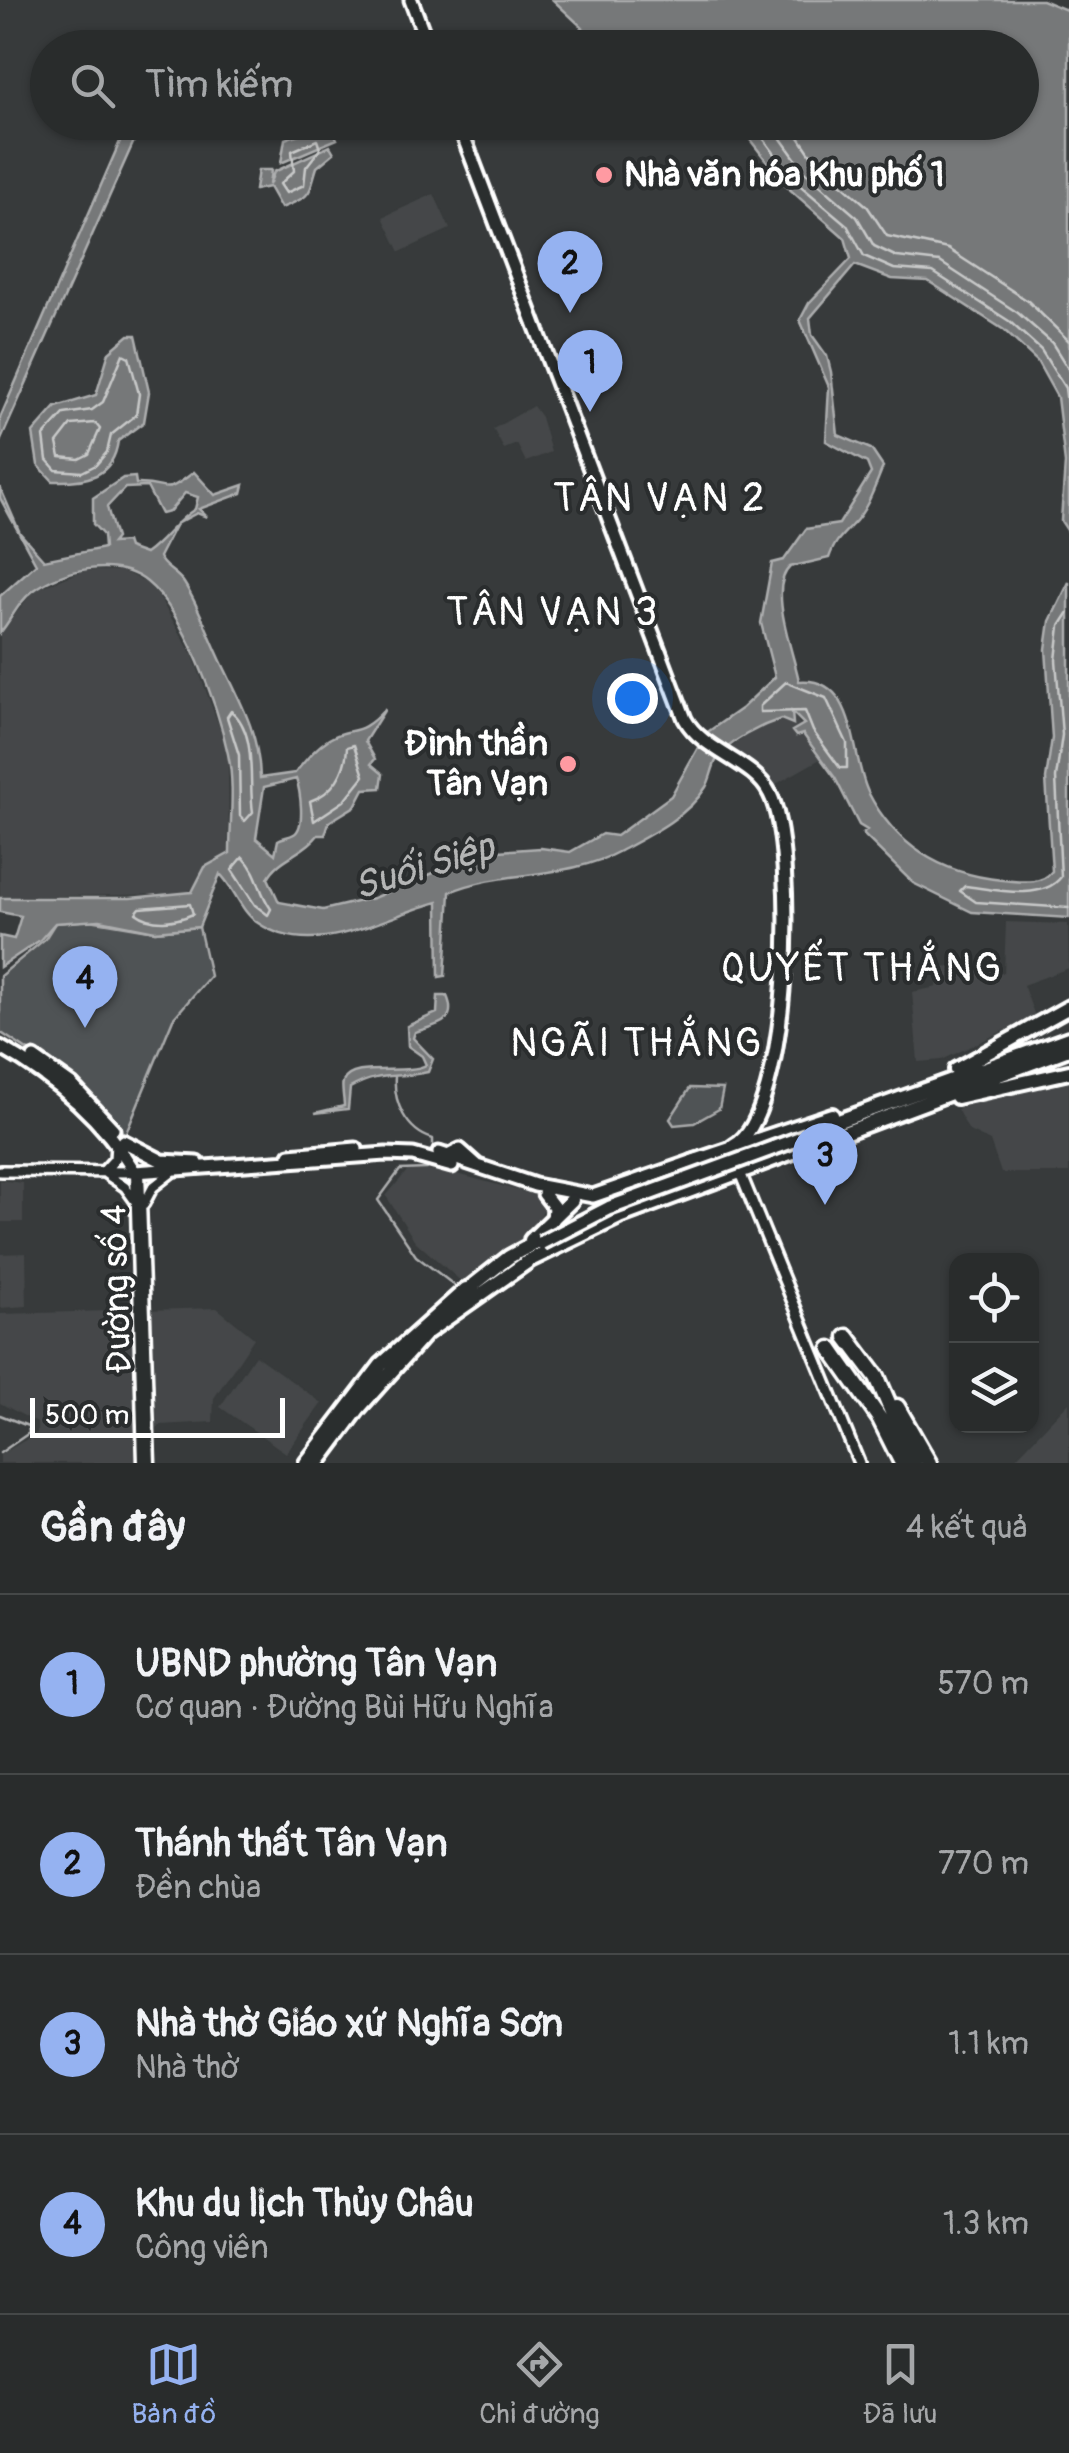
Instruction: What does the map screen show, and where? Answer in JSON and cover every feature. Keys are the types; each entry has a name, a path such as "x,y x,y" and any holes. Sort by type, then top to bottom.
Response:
{"highway":[{"path":"918,1090 1069,1007"},
{"path":"492,1282 539,1241 647,1190 1069,1038"},
{"path":"510,1264 642,1208 1069,1049"},
{"path":"740,1173 924,1103 1069,1072"},
{"path":"692,1162 837,1113 864,1112"},
{"path":"825,1126 861,1116 885,1116"},
{"path":"317,1460 395,1364 456,1308 492,1282 575,1198"},
{"path":"317,1460 362,1394 410,1338 468,1289 539,1241"},
{"path":"848,1339 878,1377 929,1463"},
{"path":"832,1350 860,1388 901,1463"},
{"path":"878,1377 914,1463"}],"main road":[{"path":"412,0 423,30"},
{"path":"173,1170 190,1164 388,1146 479,1168 575,1198 600,1196 740,1142 758,1120 779,1030 786,866 770,794 685,719 465,140"},
{"path":"0,1039 57,1078 119,1142 140,1172"},
{"path":"0,1047 57,1078"},
{"path":"758,1120 762,1130 775,1136"},
{"path":"119,1142 152,1157 190,1164"},
{"path":"102,1172 114,1162 119,1142"},
{"path":"0,1171 140,1172 376,1154 439,1157 544,1194 575,1198 613,1198 679,1189 728,1169 740,1173 859,1463"},
{"path":"140,1172 152,1157"},
{"path":"544,1194 554,1207 553,1220"}],"street":[{"path":"102,1172 119,1181 139,1206 173,1170"},
{"name":"Đường số 4","path":"140,1172 147,1463"}],"shaded area":[{"path":"434,194 450,229 400,252 383,217"},
{"path":"533,406 541,417 551,452 526,462 517,444 504,449 493,429"},
{"path":"85,570 122,571 147,583 158,595 193,656 221,731 228,757 229,853 205,866 196,886 185,894 0,897 0,634 34,590"},
{"path":"792,712 822,758 769,788 724,753 757,727"},
{"path":"90,920 155,931 199,927 210,976 173,1019 125,1135 87,1090 0,1032 0,976 45,939 55,923"},
{"path":"1006,922 1068,924 1069,968 1023,985 1035,1016 942,1060 918,1062 912,992 937,987 940,966 1004,973"},
{"path":"1069,1078 1069,1173 1001,1173 990,1141 969,1131 957,1109 1027,1084"},
{"path":"690,1088 723,1089 719,1109 694,1123 674,1125 670,1119"},
{"path":"442,1170 536,1195 545,1207 532,1232 463,1283 415,1241 386,1196 407,1171"},
{"path":"0,1180 23,1183 23,1222 0,1222"},
{"path":"26,1253 27,1306 0,1308 0,1254"},
{"path":"217,1308 254,1338 214,1398 213,1422 161,1425 154,1430 155,1463 0,1463 0,1455 37,1433 37,1423 0,1403 0,1314"},
{"path":"255,1355 322,1403 286,1453 220,1407"},
{"path":"1069,1402 1069,1463 1011,1463"}],"water":[{"path":"553,0 1042,0 1069,11 1069,533 1061,521 1065,463 1057,397 1037,361 1004,330 928,281 892,279 855,265 810,318 812,335 827,356 838,435 871,449 883,467 862,513 838,540 829,558 790,567 781,589 781,605 799,681 818,683 832,691 842,704 868,792 892,828 941,864 980,877 1029,881 1042,879 1052,871 1046,779 1052,738 1046,649 1050,621 1069,582 1069,918 972,912 913,883 863,834 867,830 859,825 835,778 803,734 796,736 792,731 804,724 792,712 793,724 781,719 737,740 717,759 706,787 689,807 668,824 620,851 579,866 492,880 450,892 445,976 439,977 438,902 348,932 302,938 280,934 258,923 220,874 199,927 155,931 100,920 55,923 40,940 0,967 0,936 14,939 21,916 0,912 0,898 130,898 192,892 205,867 230,853 232,791 223,734 198,662 174,615 147,582 135,574 105,568 58,577 27,596 0,633 0,596 36,564 0,498 0,487 20,533 44,560 104,548 103,535 93,524 93,498 123,478 135,477 136,484 165,488 194,472 215,495 244,485 242,493 199,509 207,517 197,513 177,523 195,509 198,497 185,493 169,512 161,514 147,487 125,488 107,507 116,538 112,543 126,542 128,548 145,554 175,525 159,557 184,583 199,612 247,718 260,778 295,773 324,743 361,728 385,709 365,741 375,759 371,764 383,774 381,788 364,789 355,806 329,822 325,835 318,835 273,871 268,878 279,902 323,910 373,898 484,852 541,848 570,852 602,834 616,836 671,796 706,733 742,708 775,677 761,623 772,563 784,560 806,529 839,524 871,473 867,463 826,441 829,387 800,320 809,303 851,259 845,238 787,187 750,140 1039,140 1039,30 585,30","holes":["296,779 300,799 298,830 278,840 275,854 256,838 264,787"]},
{"path":"121,140 134,140 0,442 0,418"},
{"path":"285,140 335,140 281,163"},
{"path":"330,146 334,153 317,167 305,197 281,208 269,187 255,190 258,170 271,170 269,185 274,172"},
{"path":"129,335 136,335 149,392 144,422 118,441 104,470 86,479 53,481 38,465 33,433 56,407 96,395 109,352"},
{"path":"438,996 447,996 447,1018 415,1032 413,1038 433,1059 428,1072 379,1077 361,1083 350,1088 348,1109 315,1113 344,1106 342,1084 357,1072 426,1065 422,1056 408,1046 407,1026 437,1013"}],"waterway":[{"path":"395,1076 396,1096 403,1114 415,1129 433,1139 433,1155"},
{"path":"430,1163 427,1169 400,1170 378,1200 416,1256 454,1285"},
{"path":"0,1415 28,1426 29,1433 0,1453"}],"place":[{"name":"Nhà văn hóa Khu phố 1","path":"604,175"},
{"name":"Thánh thất Tân Vạn","path":"570,313"},
{"name":"UBND phường Tân Vạn","path":"590,412"},
{"name":"Đình thần Tân Vạn","path":"568,764"},
{"name":"Khu du lịch Thủy Châu","path":"85,1028"},
{"name":"Nhà thờ Giáo xứ Nghĩa Sơn","path":"825,1205"}],"district":[{"name":"TÂN VẠN 2","path":"660,498"},
{"name":"TÂN VẠN 3","path":"553,612"},
{"name":"QUYẾT THẮNG","path":"862,968"},
{"name":"NGÃI THẮNG","path":"637,1043"}],"water label":[{"name":"Suối Siệp","path":"424,867"}]}
